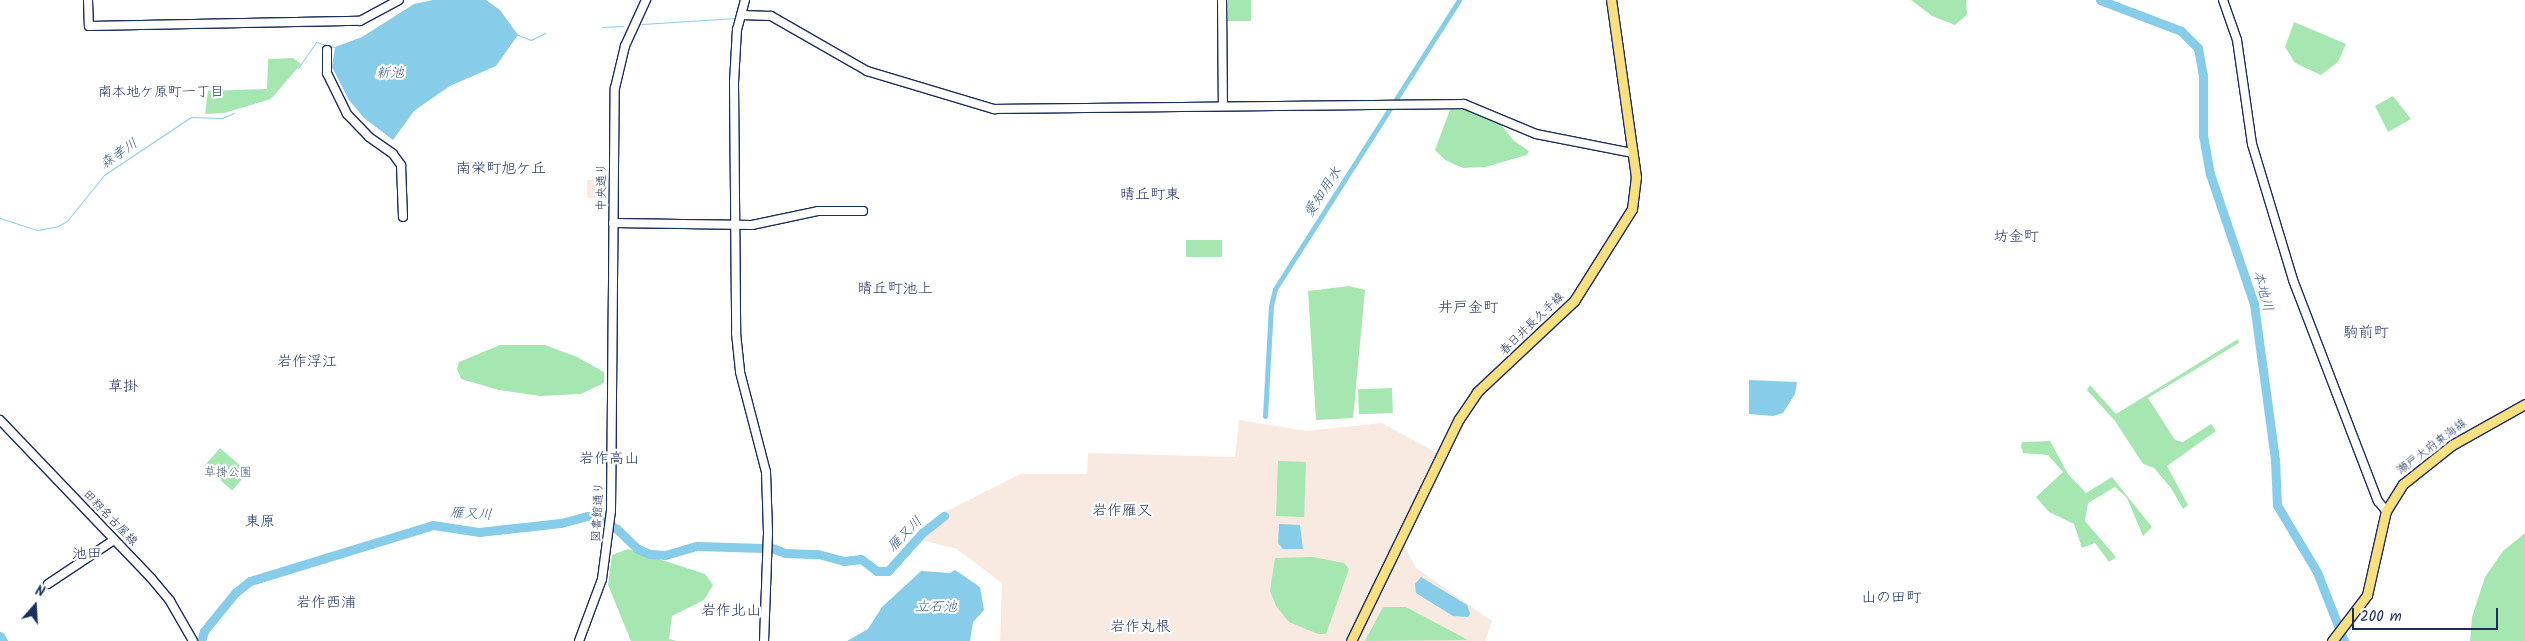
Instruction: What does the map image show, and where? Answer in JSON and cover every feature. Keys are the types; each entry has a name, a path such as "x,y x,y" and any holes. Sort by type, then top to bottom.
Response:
{"main road":[{"name":"春日井長久手線","path":"1351,641 1459,419 1477,392 1574,301 1628,216 1635,198 1633,153 1611,0"},
{"name":"瀬戸大府東海線","path":"2334,639 2367,595 2386,512 2403,484 2452,445 2525,404"}],"street":[{"path":"88,0 89,26 360,21 399,0"},
{"name":"中央通り","path":"612,380 616,80 625,46 646,0"},
{"path":"745,0 737,29 734,82 738,356 766,472 768,533 764,641"},
{"path":"1222,0 1223,106"},
{"path":"2222,0 2237,40 2252,144 2293,280 2378,500 2386,512"},
{"path":"741,14 774,18 867,71 994,109 1464,104 1536,134 1633,153"},
{"path":"327,50 327,73 347,114 369,137 393,154 401,165 403,217"},
{"path":"613,222 770,224 793,214 818,211 863,211"},
{"name":"図書館通り","path":"579,641 602,579 610,531 612,380"},
{"name":"田籾名古屋線","path":"0,420 162,591 193,641"},
{"path":"48,584 114,540"}],"shaded area":[{"path":"587,180 606,180 606,198 587,198"},
{"path":"1239,420 1306,431 1382,423 1437,453 1399,535 1416,568 1492,621 1485,641 1000,641 1002,583 957,549 913,538 941,514 1020,474 1087,474 1088,453 1235,457"}],"green space":[{"path":"1226,0 1251,0 1251,21 1226,21"},
{"path":"1911,0 1966,0 1967,15 1955,25 1932,16"},
{"path":"2294,22 2346,44 2338,62 2321,75 2295,63 2285,47"},
{"path":"293,58 301,64 271,99 224,113 205,114 208,91 267,89 268,59"},
{"path":"2393,96 2411,119 2388,132 2375,106"},
{"path":"1451,107 1463,107 1495,117 1514,141 1529,151 1527,155 1485,167 1463,168 1445,160 1435,150"},
{"path":"1186,240 1222,240 1222,257 1186,257"},
{"path":"1349,286 1365,290 1353,418 1316,420 1308,291"},
{"path":"2238,339 2239,343 2148,398 2175,440 2183,442 2211,424 2216,431 2167,466 2188,505 2183,509 2171,488 2154,468 2143,464 2115,421 2087,390 2090,385 2116,414"},
{"path":"500,345 545,345 577,357 604,372 604,383 581,394 540,396 499,390 461,379 457,369 459,362"},
{"path":"1392,388 1393,413 1359,414 1358,389"},
{"path":"2050,441 2068,474 2086,493 2112,477 2152,527 2143,536 2127,498 2115,487 2088,503 2085,521 2116,557 2109,562 2095,543 2082,548 2074,524 2049,512 2036,497 2063,472 2048,455 2023,453 2022,442"},
{"name":"草掛公園","path":"220,448 248,472 232,490 204,466"},
{"path":"1278,461 1306,462 1304,517 1276,516"},
{"path":"2525,533 2525,641 2470,641 2472,617 2485,577 2503,551"},
{"path":"628,549 705,574 713,585 704,600 672,616 669,639 677,641 631,641 608,585 612,555"},
{"path":"1313,557 1344,563 1349,569 1326,634 1318,634 1289,622 1276,606 1270,591 1275,558"},
{"path":"1383,607 1406,607 1468,640 1365,641"}],"water":[{"name":"新池","path":"433,0 486,0 500,10 518,35 496,66 450,86 414,111 393,140 364,118 349,100 332,67 335,47 362,37 414,4"},
{"path":"1749,380 1797,382 1795,394 1783,413 1773,416 1749,414"},
{"path":"1279,524 1300,525 1303,549 1283,549 1278,543"},
{"name":"立石池","path":"955,570 980,587 984,610 973,622 970,641 847,641 868,629 882,607 921,571 950,573"},
{"path":"1421,577 1467,605 1470,613 1468,617 1453,616 1416,593 1415,584"}],"waterway":[{"name":"愛知用水","path":"1265,416 1271,306 1275,289 1459,0"},
{"name":"本地川","path":"2100,0 2181,31 2198,48 2203,75 2203,135 2210,174 2254,304 2275,460 2277,505 2317,572 2344,641"},
{"path":"642,24 737,18"},
{"path":"602,27 623,26"},
{"path":"518,35 531,40 545,33"},
{"name":"森孝川","path":"298,68 316,42 335,47"},
{"name":"森孝川","path":"0,218 38,230 58,226 67,221 104,175 191,117 222,118 234,113"},
{"name":"雁又川","path":"201,641 204,631 235,593 250,581 433,525 479,532 561,523 587,516 596,517 617,529 638,549 650,554 665,555 697,546 763,548"},
{"name":"雁又川","path":"772,548 785,553 818,554 844,561 861,559 877,571 888,571 922,533 944,516"},
{"path":"0,636 3,641"}],"district":[{"name":"南本地ケ原町一丁目","path":"161,92"},
{"name":"南栄町旭ケ丘","path":"501,170"},
{"name":"晴丘町東","path":"1150,196"},
{"name":"坊金町","path":"2016,238"},
{"name":"晴丘町池上","path":"895,290"},
{"name":"井戸金町","path":"1468,309"},
{"name":"駒前町","path":"2366,334"},
{"name":"岩作浮江","path":"307,363"},
{"name":"草掛","path":"123,388"},
{"name":"岩作高山","path":"609,460"},
{"name":"岩作雁又","path":"1122,512"},
{"name":"東原","path":"260,523"},
{"name":"池田","path":"87,555"},
{"name":"山の田町","path":"1891,599"},
{"name":"岩作西浦","path":"326,604"},
{"name":"岩作北山","path":"731,612"},
{"name":"岩作丸根","path":"1140,628"}]}
